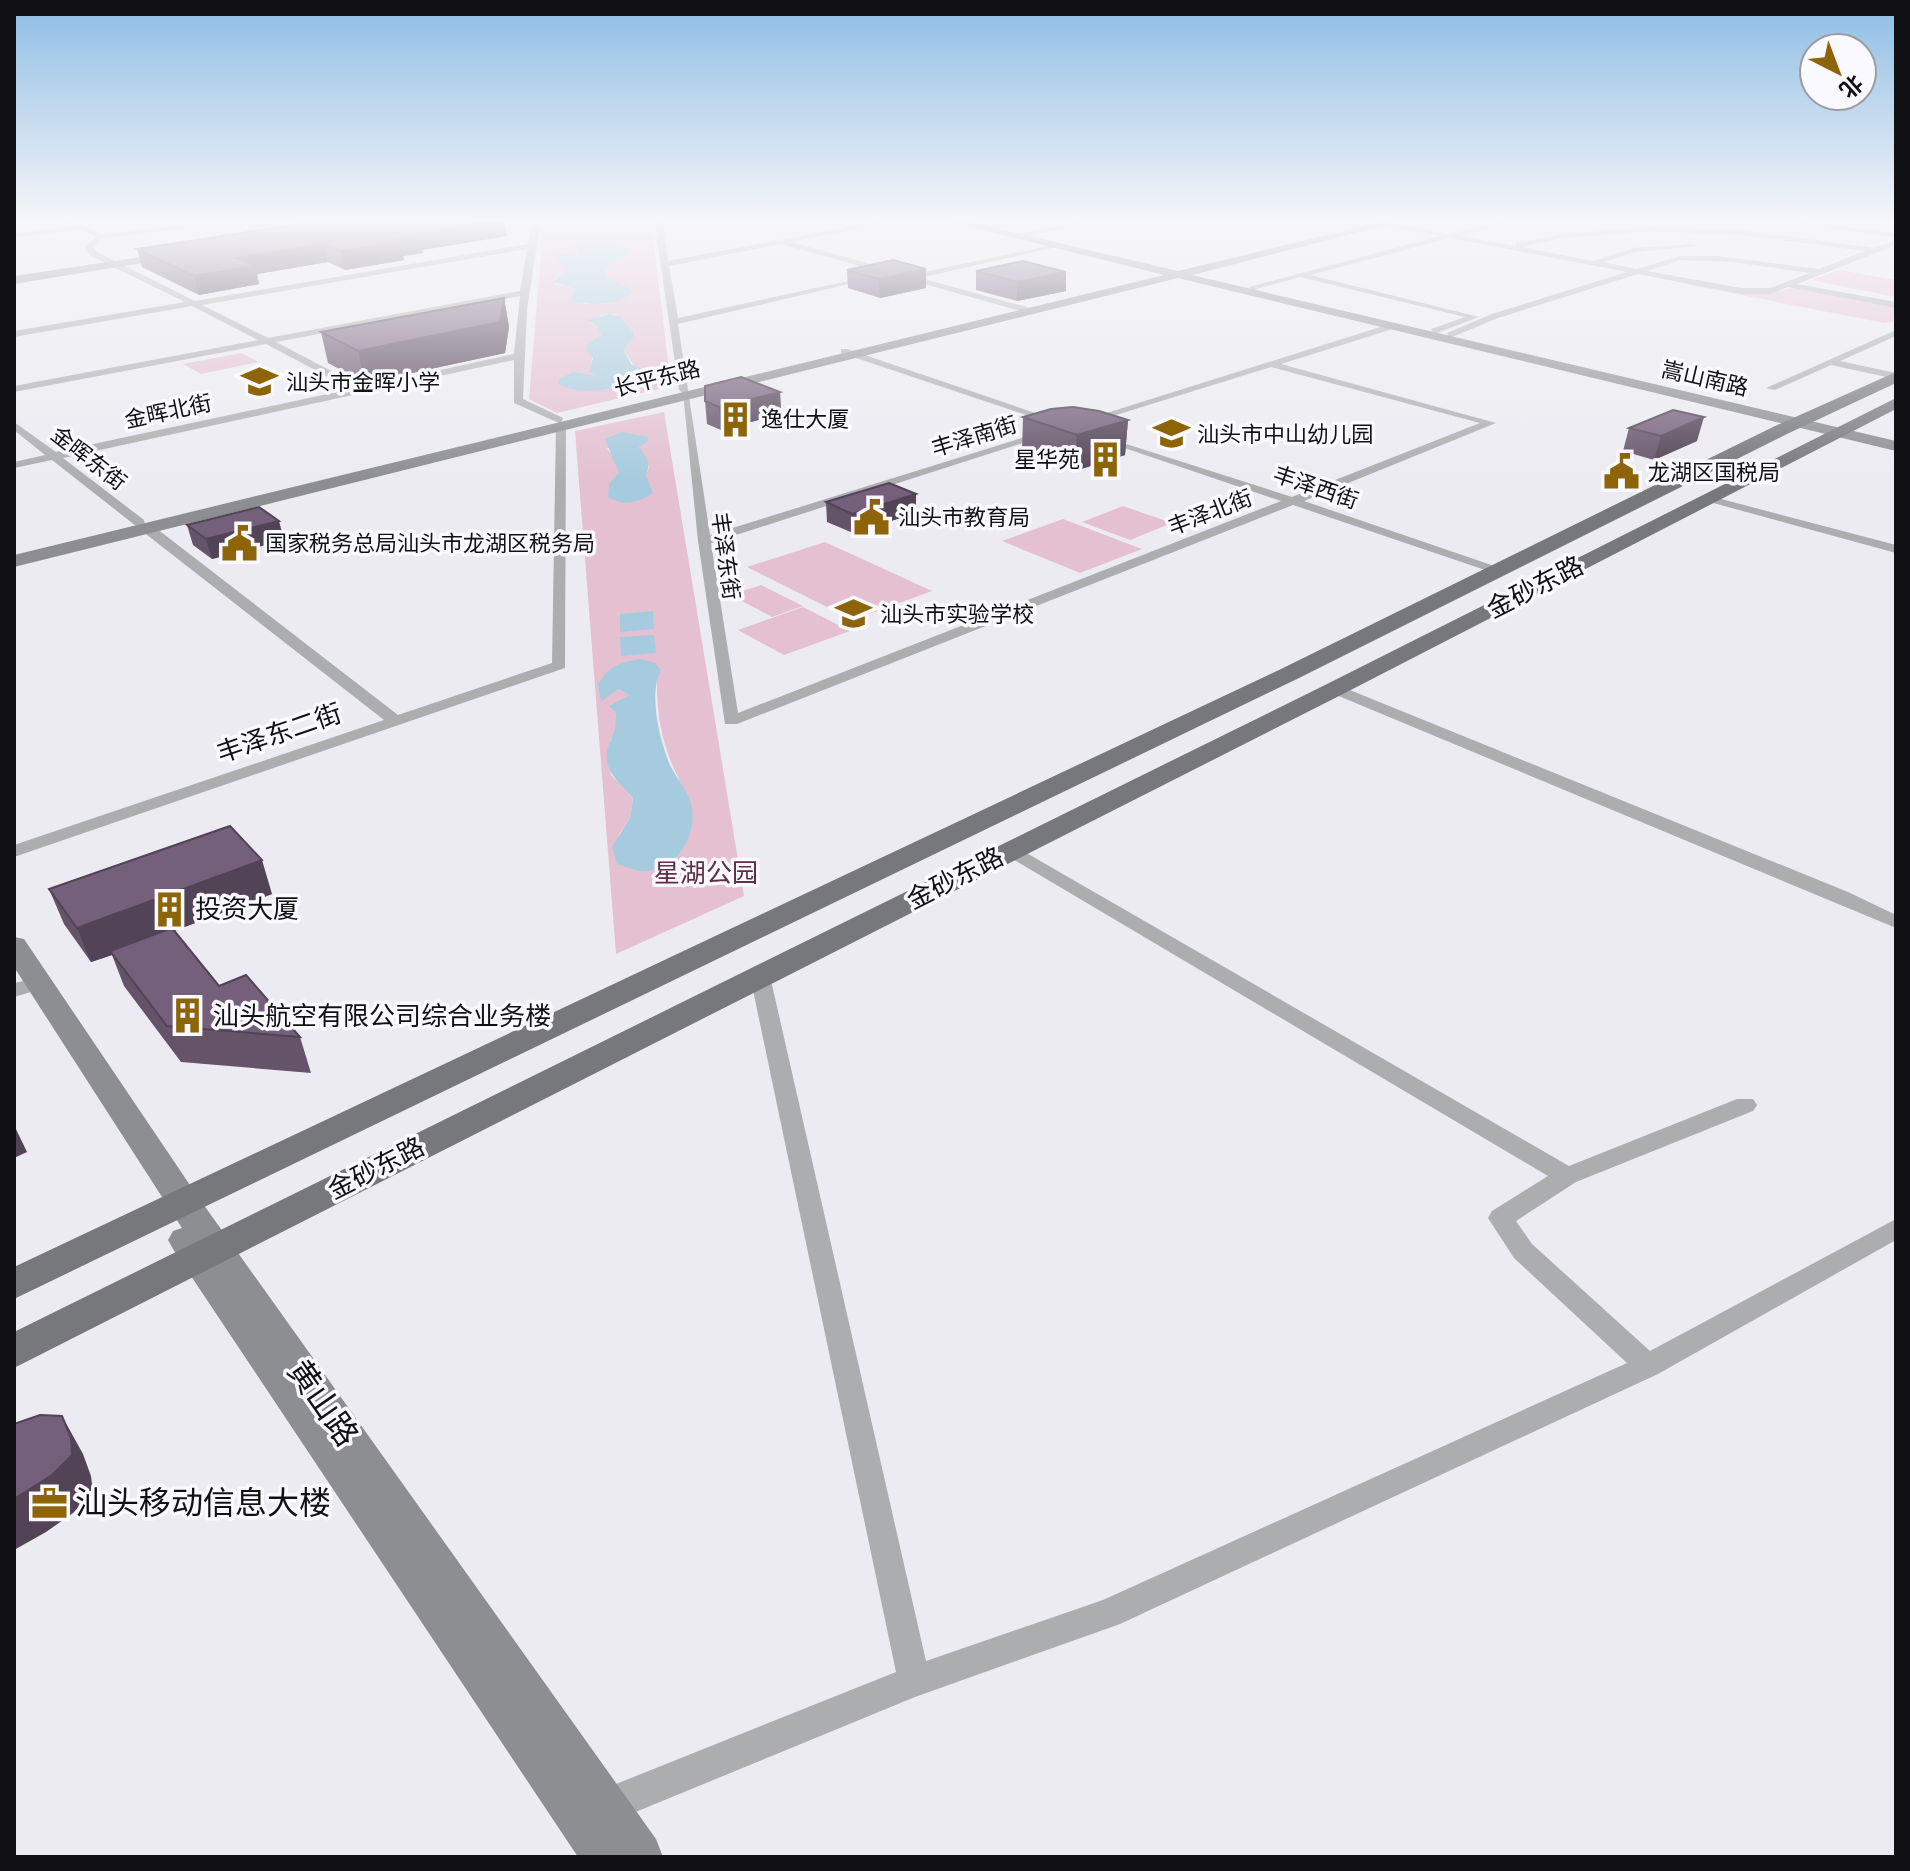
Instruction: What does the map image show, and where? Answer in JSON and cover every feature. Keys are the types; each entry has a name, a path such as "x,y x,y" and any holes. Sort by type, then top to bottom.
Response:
{"main road":[{"name":"金砂东路","path":"14,1284 1502,571 1896,376"},
{"name":"金砂东路","path":"14,1351 1335,689 1896,403"}],"street":[{"path":"14,334 178,306"},
{"path":"197,306 361,390"},
{"path":"14,389 452,306"},
{"path":"523,306 518,401 560,423"},
{"name":"丰泽东街","path":"672,306 731,721"},
{"path":"674,322 744,306"},
{"path":"1015,306 1025,309"},
{"name":"长平东路","path":"14,553 144,525 1036,306"},
{"name":"嵩山南路","path":"1315,306 1803,421 1896,439"},
{"name":"嵩山南路","path":"1332,306 1803,421"},
{"path":"1430,306 1475,317 1434,331"},
{"path":"1450,335 1526,306"},
{"name":"丰泽南街","path":"704,541 1393,326"},
{"path":"1771,388 1896,333"},
{"name":"丰泽西街","path":"850,352 1502,571"},
{"name":"金晖北街","path":"14,465 518,356"},
{"path":"1831,362 1896,376"},
{"name":"丰泽北街","path":"731,721 1491,423 1271,364"},
{"name":"丰泽东二街","path":"14,851 560,665 560,423"},
{"name":"金晖东街","path":"14,425 396,721"},
{"name":"嵩山南路","path":"1844,430 1896,446"},
{"path":"1710,498 1896,549"},
{"name":"长平东路","path":"14,561 144,525"},
{"path":"1335,689 1841,896 1896,922"},
{"path":"1011,850 1567,1176"},
{"name":"黄山路","path":"14,945 175,1207"},
{"path":"760,976 914,1681"},
{"name":"黄山路","path":"17,983 638,1857"},
{"path":"1648,1366 1523,1251 1501,1218 1567,1176 1745,1105"},
{"path":"604,1807 914,1681 1109,1613 1648,1366 1896,1228"},
{"name":"黄山路","path":"207,1253 608,1857"}],"green space":[{"path":"537,306 661,306 671,386 557,413 529,399","holes":["616,314 635,335 624,350 642,378 610,388 567,388 587,374 595,377 602,375 590,372 595,340 601,335 597,326 590,323 601,315"]},
{"path":"1799,306 1895,307 1893,322 1884,323"},
{"path":"241,353 259,362 201,374 183,364"},
{"name":"星湖公园","path":"664,412 744,896 616,954 575,431","holes":["639,447 649,467 646,476 619,473 617,463 607,448","657,678 658,711 664,741 690,800 618,836 630,818 633,798 611,775 610,741 617,729 615,711 631,695 618,689 606,695 600,694 598,685"]},
{"path":"1123,506 1172,523 1130,540 1082,522"},
{"path":"1063,519 1142,549 1080,573 1002,541"},
{"path":"825,542 932,591 853,620 747,567"},
{"path":"761,585 803,606 772,617 731,595"},
{"path":"803,607 850,631 784,655 738,630"}],"water":[{"path":"609,314 620,316 635,335 624,350 631,364 644,370 642,378 589,391 558,384 559,379 573,372 600,376 589,372 593,358 586,350 587,345 601,335 597,326 587,320"},
{"path":"622,432 648,437 648,441 639,447 647,461 646,476 653,493 631,502 619,502 608,497 609,484 619,473 605,439"},
{"path":"653,611 654,629 620,632 620,614"},
{"path":"654,635 656,653 621,656 620,637"},
{"path":"641,659 655,663 661,670 655,704 659,731 670,765 691,803 692,814 689,837 677,856 659,868 643,871 617,864 612,847 630,818 633,798 608,766 607,751 616,720 615,711 609,706 630,695 618,689 601,702 598,685 606,673 616,666"}],"building":[{"path":"459,306 503,306 500,322 358,351 321,332"},
{"path":"741,377 780,392 719,407 705,401 705,386"},
{"path":"1073,407 1128,420 1077,435 1023,417"},
{"path":"1673,410 1704,417 1661,436 1629,428"},
{"path":"889,483 916,494 852,514 826,502"},
{"path":"259,507 279,521 206,539 187,525"},
{"path":"230,826 262,860 77,928 49,889"},
{"path":"172,928 219,986 246,975 300,1037 167,1026 110,951"},
{"path":"40,1415 62,1416 71,1438 72,1455 52,1475 14,1499 14,1424"}],"place":[{"name":"汕头市金晖小学","path":"260,382"},
{"name":"逸仕大厦","path":"735,419"},
{"name":"汕头市中山幼儿园","path":"1171,434"},
{"name":"星华苑","path":"1106,459"},
{"name":"龙湖区国税局","path":"1622,472"},
{"name":"汕头市教育局","path":"872,517"},
{"name":"国家税务总局汕头市龙湖区税务局","path":"239,543"},
{"name":"汕头市实验学校","path":"854,614"},
{"name":"投资大厦","path":"169,909"},
{"name":"汕头航空有限公司综合业务楼","path":"187,1016"},
{"name":"汕头移动信息大楼","path":"49,1503"}]}
